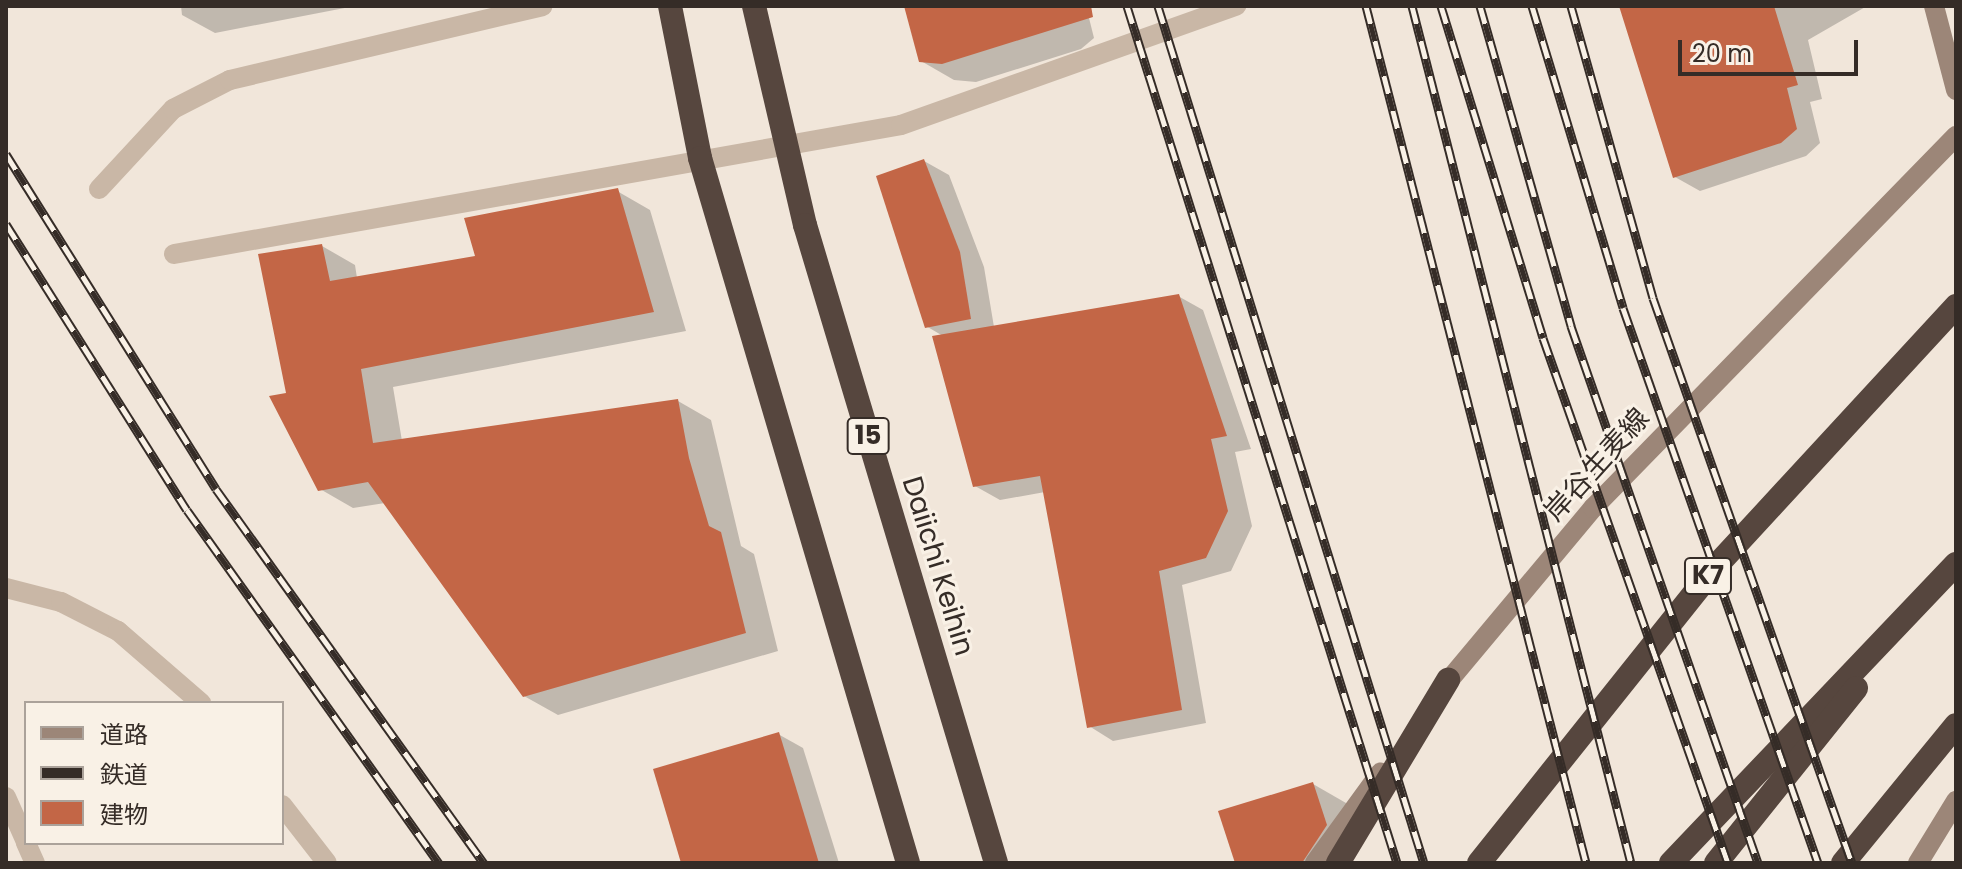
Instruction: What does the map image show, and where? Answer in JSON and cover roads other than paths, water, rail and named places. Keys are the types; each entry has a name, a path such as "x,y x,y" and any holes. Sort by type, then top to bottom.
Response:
{"highway":[{"path":"670,6 700,158 908,863"},
{"name":"Daiichi Keihin","path":"754,6 785,143 996,863"},
{"name":"K7","path":"1484,857 1718,564 1956,306"},
{"path":"1671,863 1956,564"},
{"path":"1716,863 1956,564"},
{"path":"1338,863 1448,680"},
{"path":"1843,863 1956,725"}],"street":[{"path":"99,189 173,109 230,80 542,6"},
{"path":"174,254 700,158 901,125 1236,6"},
{"path":"1934,6 1956,90"},
{"name":"岸谷生麦線","path":"1315,863 1448,680 1613,486 1956,136"},
{"path":"6,588 61,602 118,631 199,701"},
{"path":"6,797 24,838"},
{"path":"1918,863 1956,801"},
{"path":"284,808 327,863"}],"railway":[{"path":"1127,6 1397,863"},
{"path":"1158,6 1424,863"},
{"path":"1366,6 1586,863"},
{"path":"1412,6 1631,863"},
{"path":"1441,6 1543,338 1728,863"},
{"path":"1480,6 1571,326 1758,863"},
{"path":"1532,6 1623,308 1818,863"},
{"path":"1571,6 1653,298 1852,863"},
{"path":"6,154 216,489 484,863"},
{"path":"6,224 187,510 439,863"}]}
